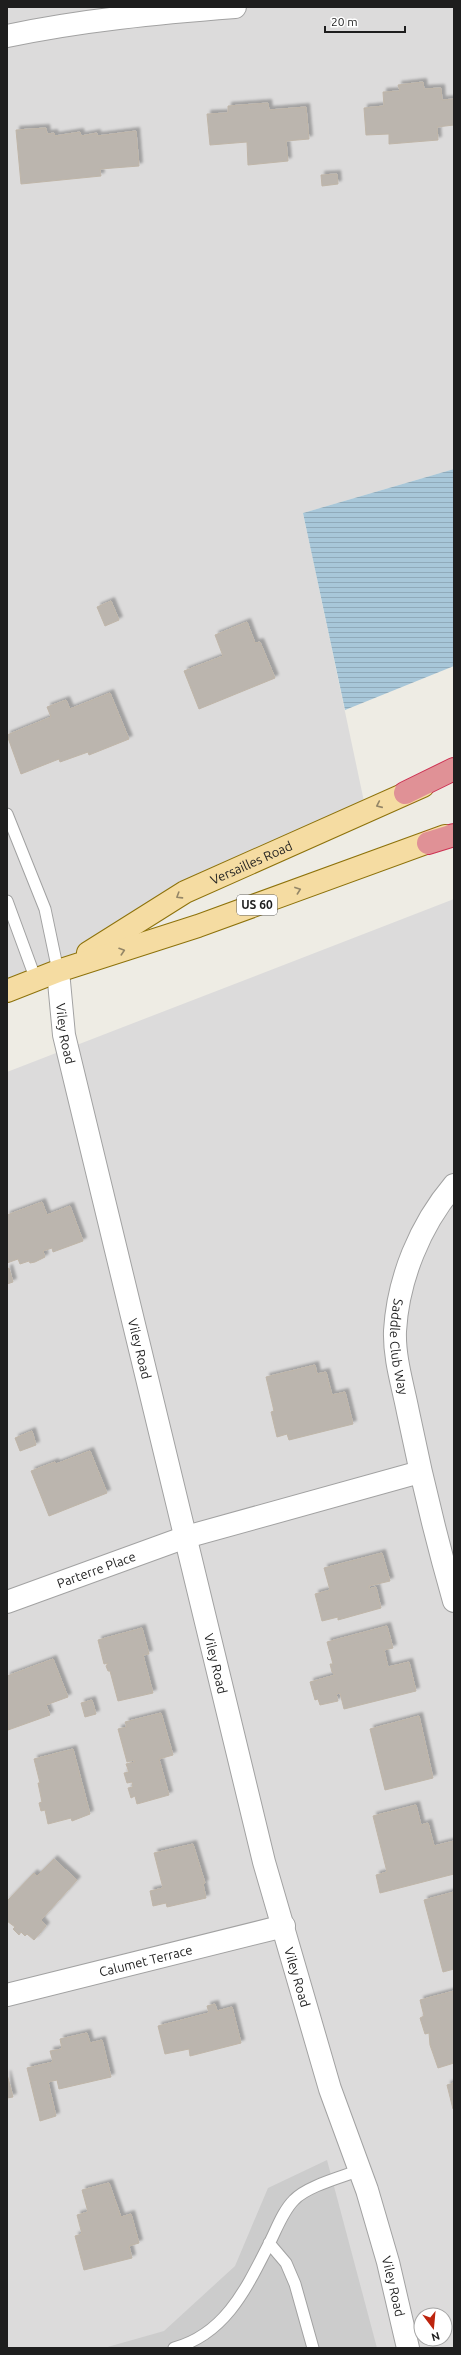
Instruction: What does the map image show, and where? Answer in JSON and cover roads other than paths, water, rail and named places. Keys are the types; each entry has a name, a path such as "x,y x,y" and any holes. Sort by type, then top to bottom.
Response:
{"highway":[{"path":"405,793 454,769"},
{"path":"428,843 454,834"}],"main road":[{"name":"Versailles Road","path":"58,971 185,892 405,793 454,773"},
{"name":"Versailles Road","path":"7,991 58,971 198,926 428,843"}],"street":[{"path":"7,36 61,25 129,16 235,7"},
{"name":"Viley Road","path":"58,971 64,1035 264,1862 284,1926 330,2089 360,2170 388,2262 408,2348"},
{"name":"Saddle Club Way","path":"454,1185 429,1218 414,1251 405,1276 396,1324 396,1352 420,1472 454,1601"},
{"path":"186,1537 420,1472"},
{"name":"Parterre Place","path":"7,1602 186,1537"},
{"name":"Calumet Terrace","path":"7,1995 284,1926"}],"lane":[{"path":"7,814 45,909 58,971"},
{"path":"7,901 36,980"},
{"path":"174,2348 191,2344 212,2330 229,2312 294,2199 314,2187 360,2170"},
{"path":"269,2243 286,2263 294,2284 313,2348"}],"water":[{"path":"454,469 454,666 345,710 303,513"}]}
